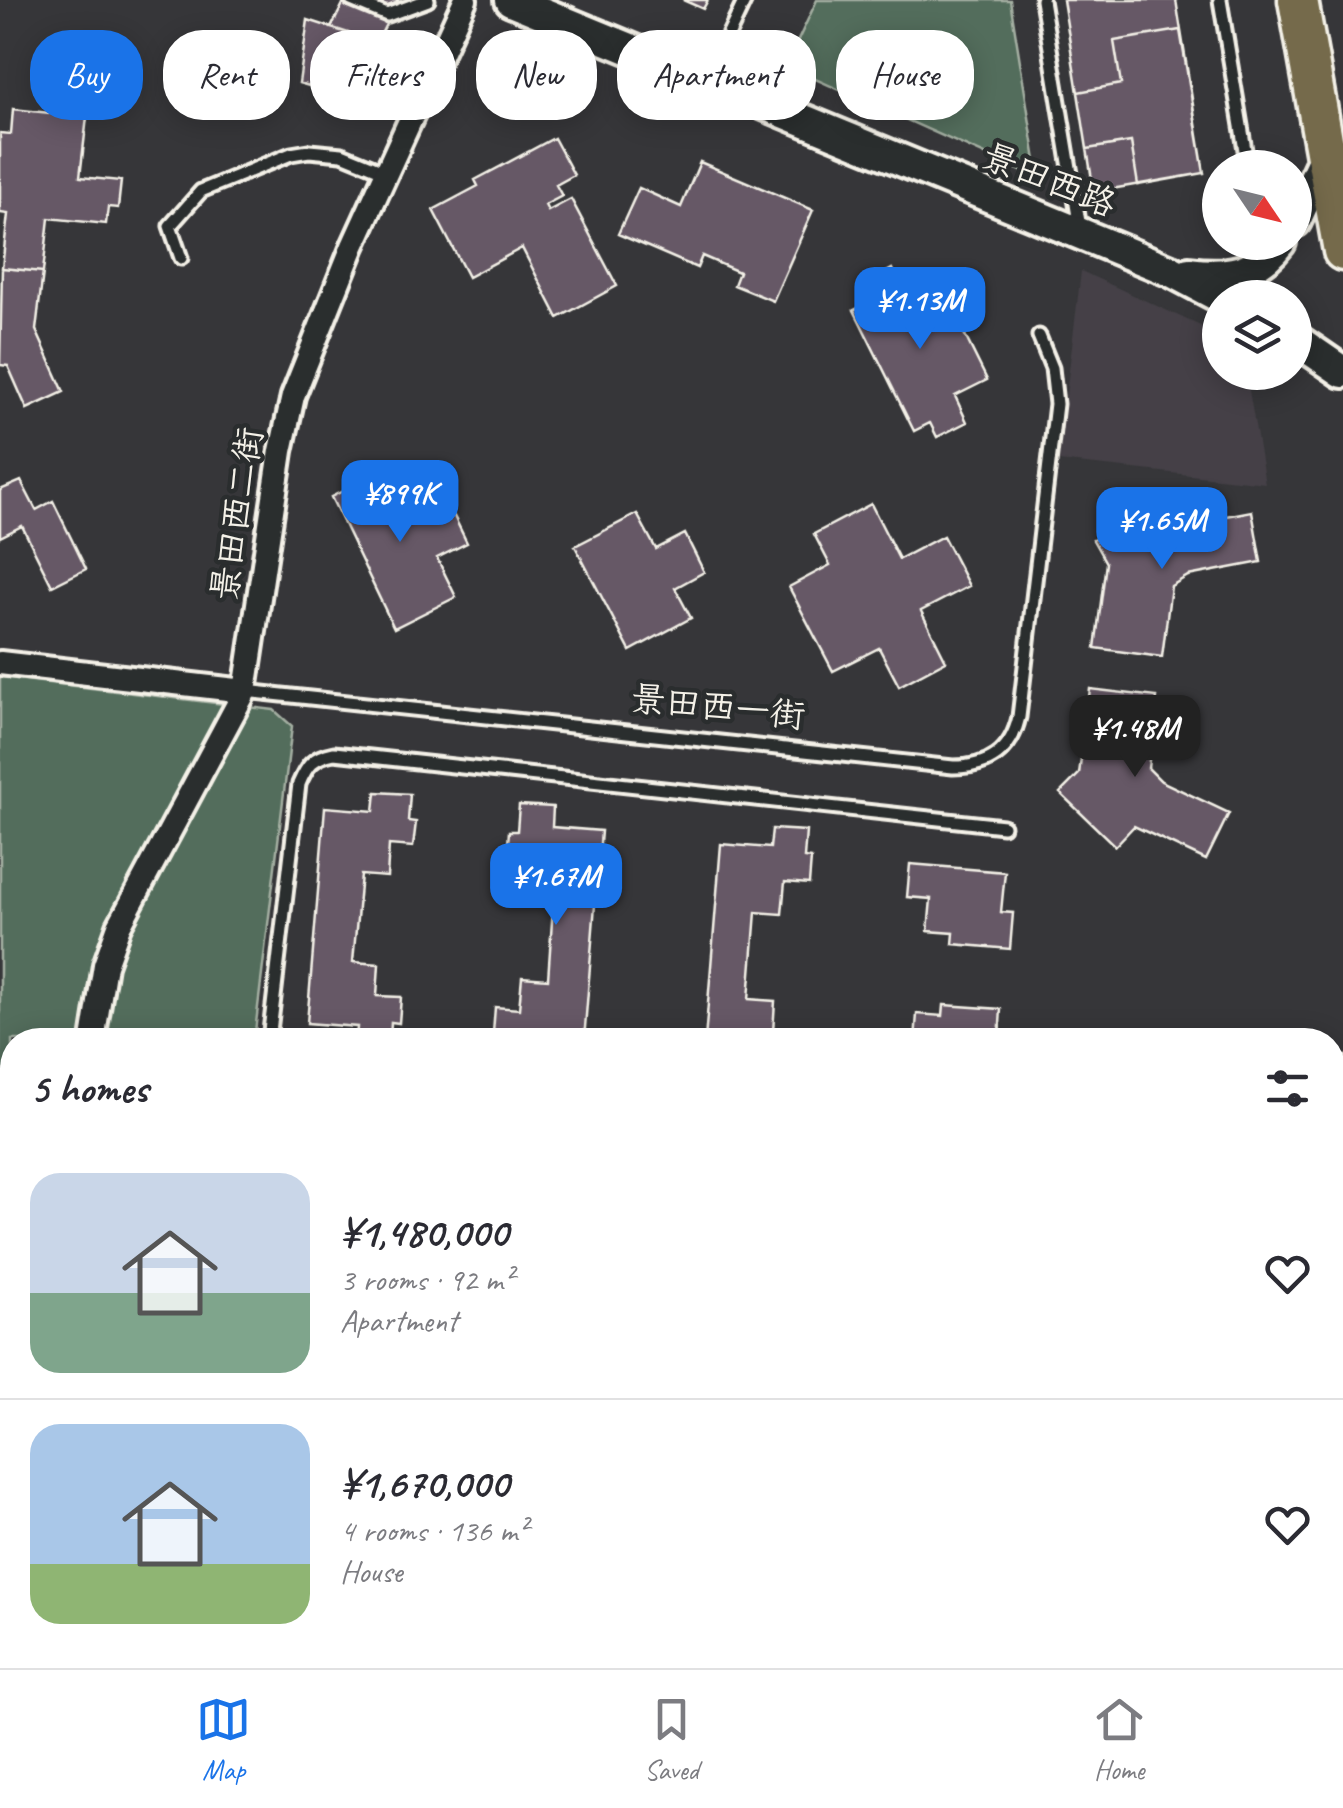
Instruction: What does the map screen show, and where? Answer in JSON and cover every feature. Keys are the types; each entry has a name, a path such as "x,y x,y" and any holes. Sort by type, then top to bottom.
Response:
{"main road":[{"path":"1298,0 1343,251"}],"street":[{"name":"景田西二街","path":"95,1028 105,965 119,926 244,691 293,396 386,172 465,0"},
{"name":"景田西路","path":"511,0 617,43"},
{"name":"景田西路","path":"803,120 1171,271 1202,287"},
{"path":"1312,184 1325,156"},
{"name":"景田西路","path":"1171,271 1222,277 1251,270 1259,260"},
{"path":"1312,351 1343,372"},
{"name":"景田西一街","path":"0,663 244,691"}],"lane":[{"path":"351,0 387,15 428,0"},
{"path":"730,30 744,0"},
{"path":"1042,0 1081,234"},
{"path":"1220,0 1245,150"},
{"path":"181,258 170,226 201,190 309,151 342,154 386,172"},
{"name":"景田西一街","path":"244,691 954,767 985,763 1008,746 1019,717 1056,404 1052,368 1040,336"},
{"path":"270,1028 299,784 305,768 317,756 354,755 1003,826"}],"shaded area":[{"path":"1081,271 1202,327 1202,390 1249,390 1265,483 1058,461"}],"green space":[{"path":"817,0 1010,0 1039,179 907,120 974,120 974,30 836,30 836,88 816,79 816,30 803,30"},
{"path":"0,677 274,710 292,726 255,1028 0,1028"}],"building":[{"path":"345,0 398,0 383,30 331,28"},
{"path":"683,0 708,0 703,9"},
{"path":"1063,0 1176,0 1202,173 1094,192"},
{"path":"308,20 339,30 310,30 310,86 299,83"},
{"path":"1180,30 1202,173 1138,185 1131,142 1087,149 1078,92 1121,84 1114,41"},
{"path":"13,109 30,111 30,120 87,120 80,177 121,181 118,208 108,207 106,224 49,218 43,272 2,268 8,214 0,213 0,133 11,134"},
{"path":"554,138 574,175 556,185 562,196 545,205 548,211 571,199 617,286 558,318 522,248 468,277 433,210 478,186 475,180"},
{"path":"700,162 813,210 773,301 734,285 739,272 702,256 697,268 618,234 639,188 681,207"},
{"path":"2,268 43,272 36,330 64,392 27,409 8,366 0,365"},
{"path":"892,269 908,301 940,285 987,380 955,396 967,422 937,437 930,423 914,431 854,310 870,302 862,285"},
{"path":"393,466 419,519 448,504 467,543 437,558 456,597 394,628 331,497"},
{"path":"21,481 36,510 53,501 86,569 52,586 22,526 0,537 0,490"},
{"path":"1160,503 1173,526 1252,511 1261,562 1188,576 1171,586 1162,657 1095,648 1106,563 1093,540"},
{"path":"871,504 899,559 943,536 969,586 921,611 946,661 899,686 879,648 833,671 789,587 830,565 814,534"},
{"path":"637,514 656,549 685,534 704,572 675,588 691,618 630,651 575,546"},
{"path":"1090,689 1157,697 1148,768 1161,781 1229,813 1206,860 1134,826 1115,846 1060,793 1079,774"},
{"path":"376,792 410,794 408,821 416,822 413,847 389,845 387,877 361,875 353,962 379,964 377,996 401,997 399,1023 391,1022 391,1028 357,1028 307,1023 325,807 374,811"},
{"path":"519,805 553,807 552,827 601,831 585,1028 493,1028 495,1007 519,1009 522,977 548,979 554,892 529,890 531,859 507,857 509,831 517,831"},
{"path":"772,829 806,831 804,858 811,859 809,884 785,882 782,914 756,912 749,999 775,1001 773,1028 706,1028 721,844 770,848"},
{"path":"910,864 1005,872 1001,912 1013,913 1010,949 953,944 954,933 928,931 931,899 907,897"},
{"path":"944,1005 1001,1009 1000,1028 916,1028 917,1014 943,1016"}]}
